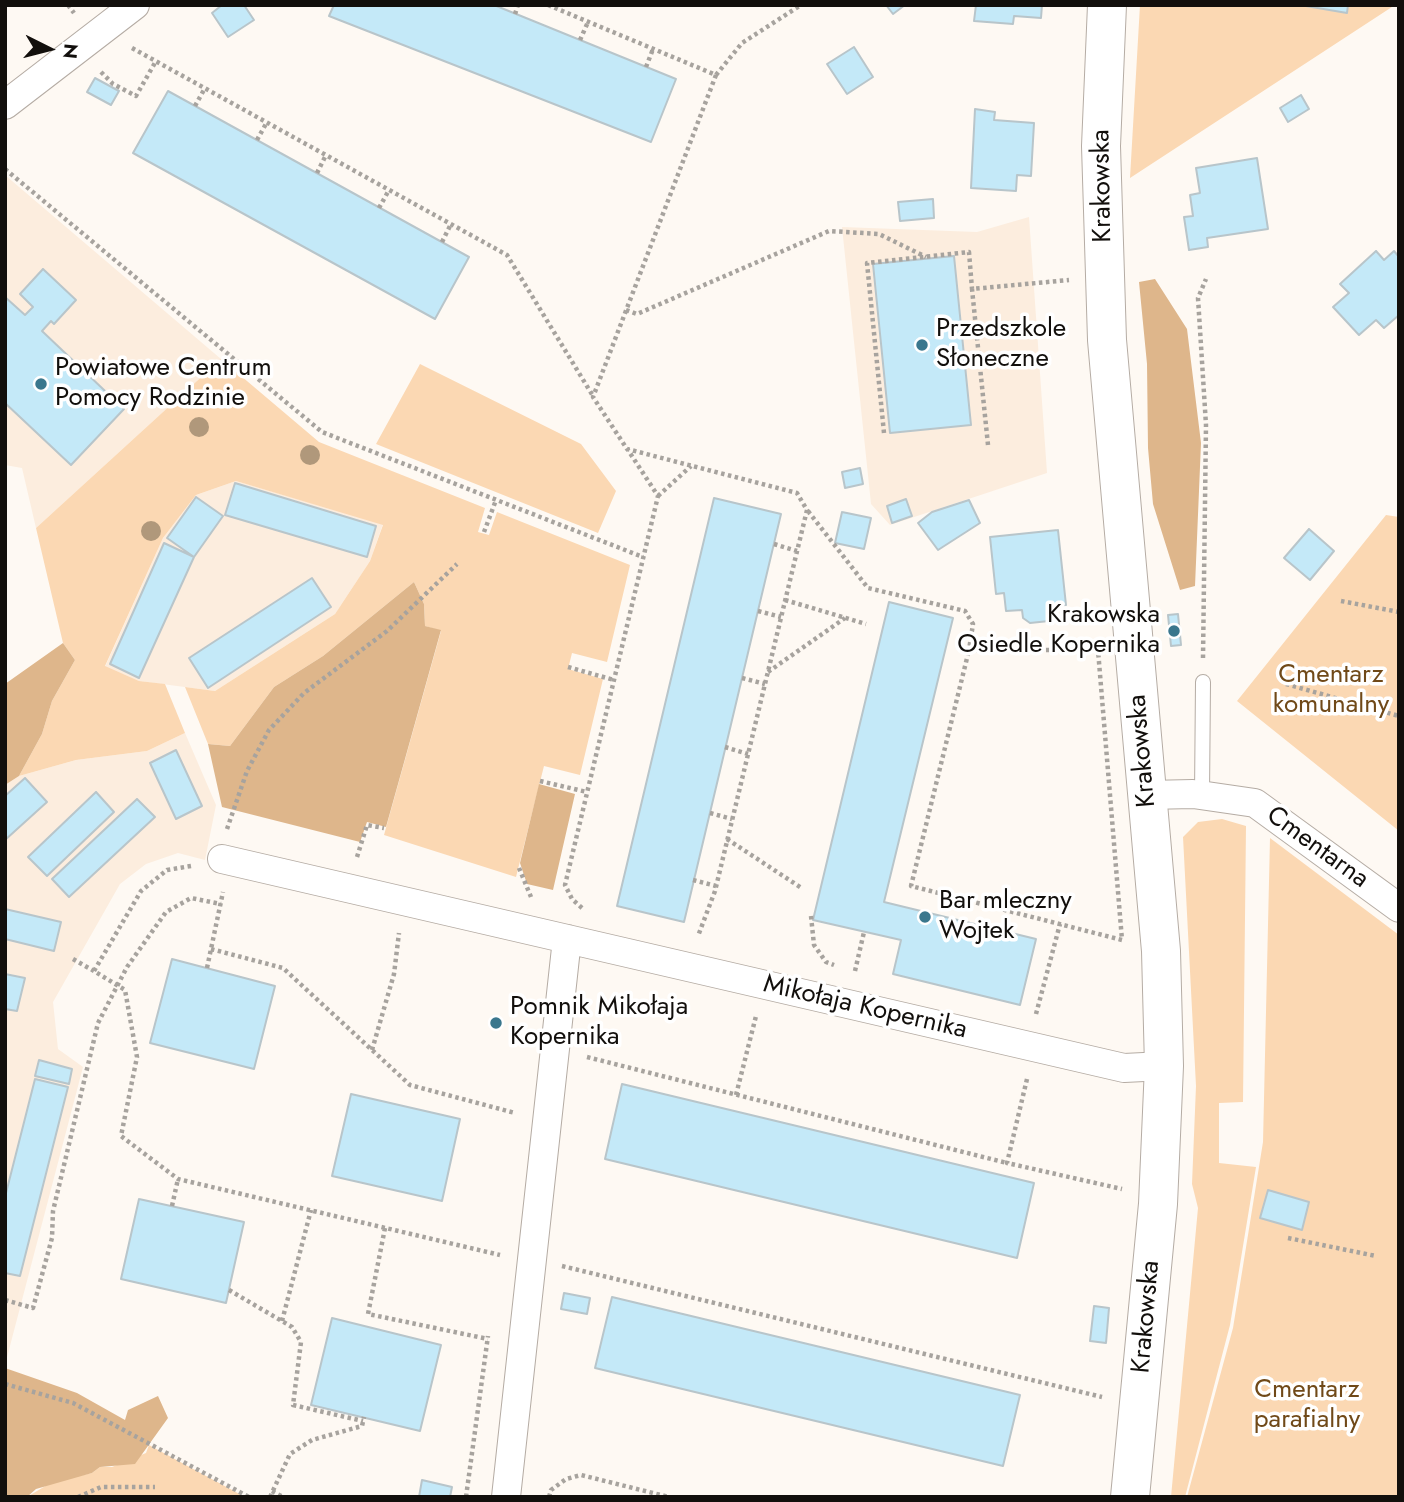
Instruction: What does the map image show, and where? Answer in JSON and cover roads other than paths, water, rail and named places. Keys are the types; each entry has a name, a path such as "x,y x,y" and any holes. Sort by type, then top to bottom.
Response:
{"street":[{"path":"5,105 135,5"},
{"name":"Krakowska","path":"1107,5 1101,146 1107,327 1161,951 1164,1066 1158,1204 1130,1497"},
{"name":"Cmentarna","path":"1147,795 1202,795 1255,803 1399,908"},
{"name":"Mikołaja Kopernika","path":"222,861 1124,1068 1164,1066"},
{"path":"506,1497 568,939"}],"lane":[{"path":"1202,795 1203,682"}],"place":[{"name":"Przedszkole Słoneczne","path":"922,345"},
{"name":"Powiatowe Centrum Pomocy Rodzinie","path":"41,384"},
{"name":"Krakowska Osiedle Kopernika","path":"1174,631"},
{"name":"Bar mleczny Wojtek","path":"925,917"},
{"name":"Pomnik Mikołaja Kopernika","path":"496,1023"}],"park label":[{"name":"Cmentarz komunalny","path":"1331,691"},
{"name":"Cmentarz parafialny","path":"1307,1406"}]}
